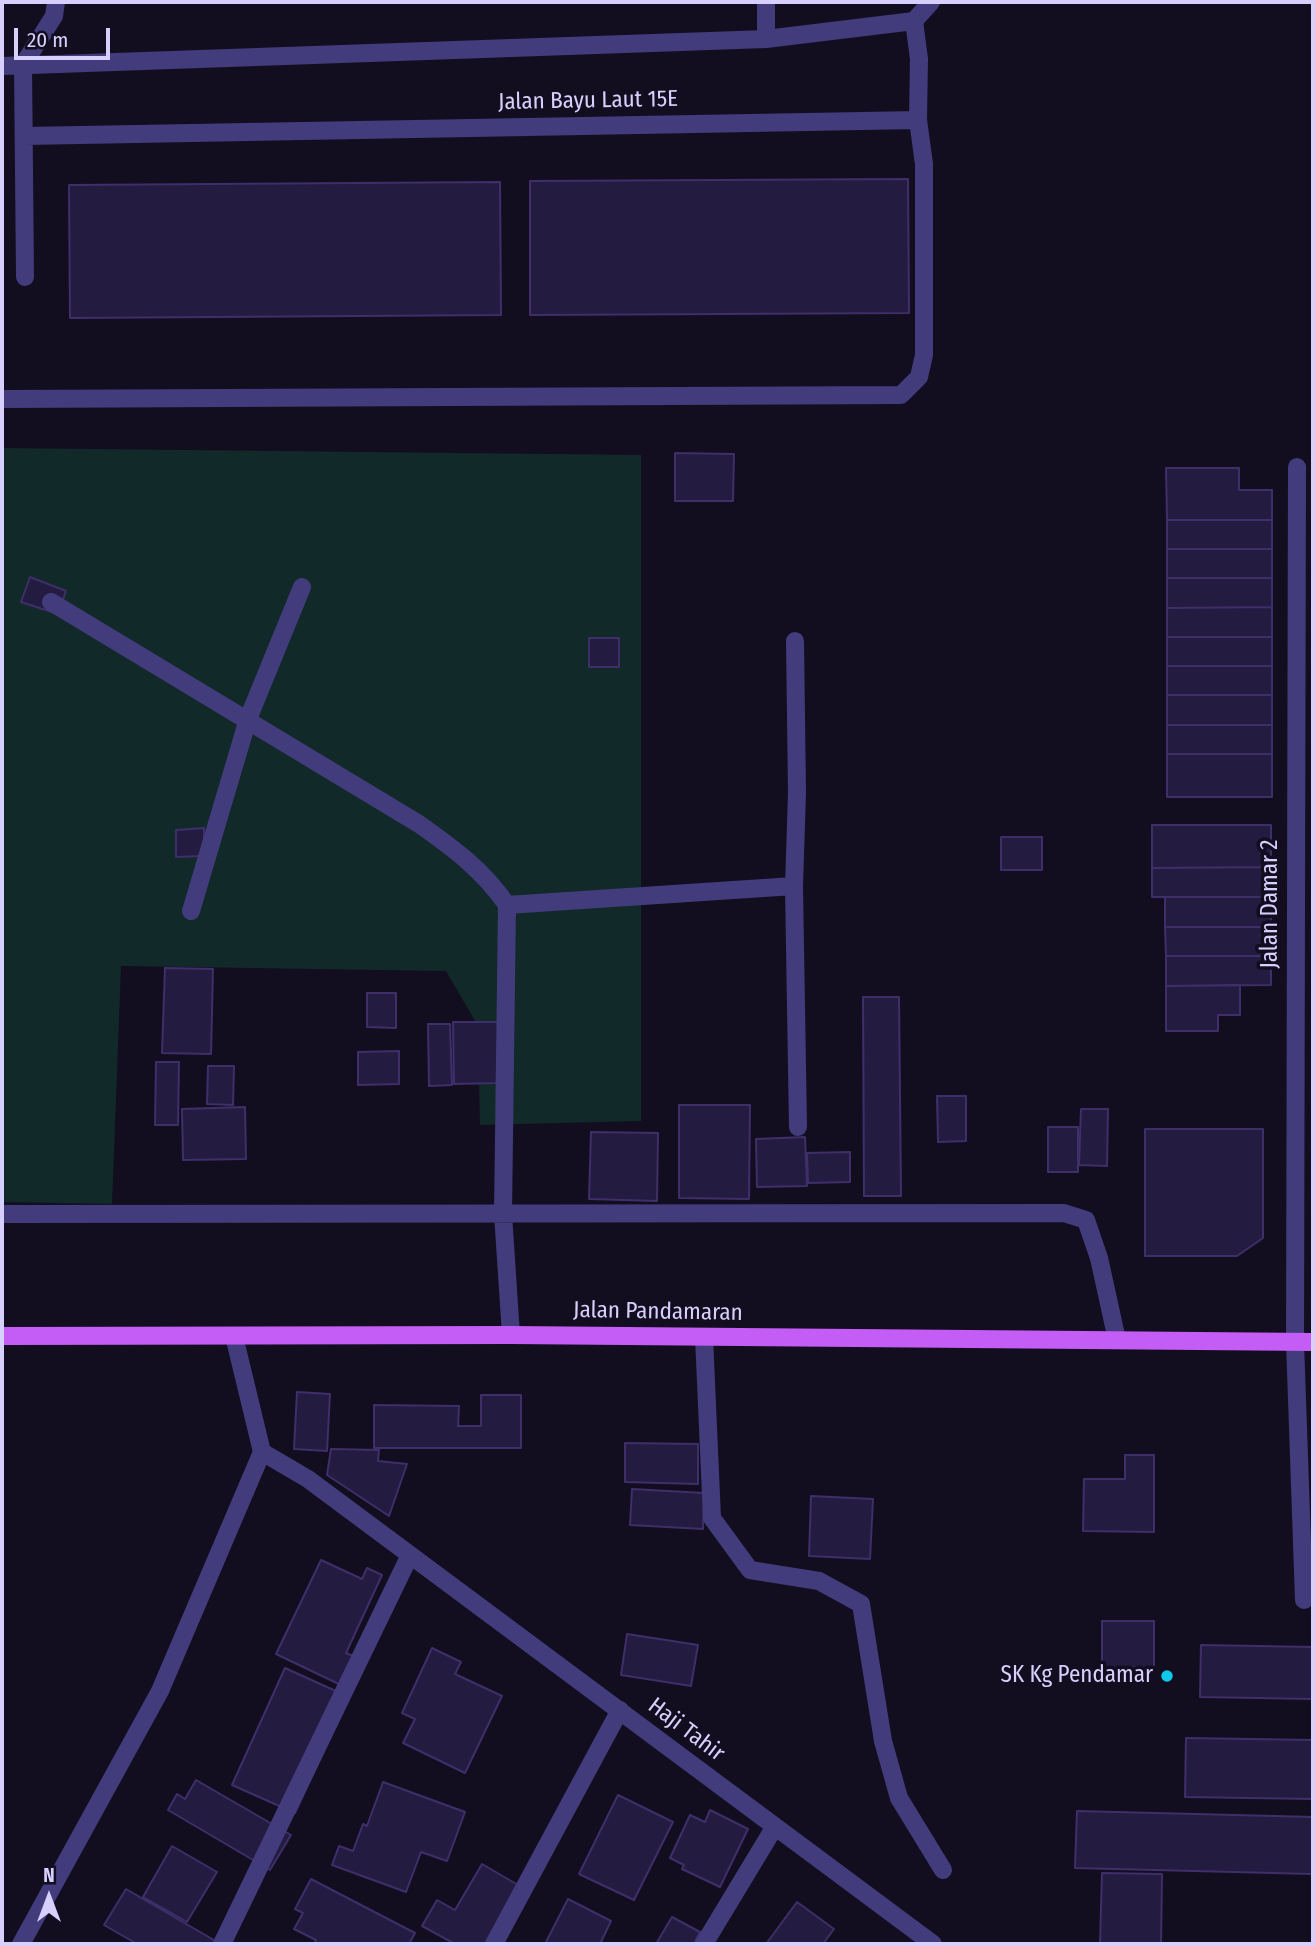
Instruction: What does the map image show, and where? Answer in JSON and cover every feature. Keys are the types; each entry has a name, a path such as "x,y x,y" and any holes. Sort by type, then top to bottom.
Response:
{"main road":[{"name":"Jalan Pandamaran","path":"2,1336 511,1335 1313,1342"}],"street":[{"path":"25,277 23,65 54,16 56,2"},
{"path":"766,2 766,39"},
{"path":"2,66 766,39 914,21 931,2"},
{"path":"2,399 901,396 919,377 924,355 924,164 918,120 919,60 914,21"},
{"name":"Jalan Bayu Laut 15E","path":"24,136 918,120"},
{"name":"Jalan Damar 2","path":"1297,467 1305,755 1295,1342 1304,1600"},
{"path":"191,911 248,719 302,587"},
{"path":"51,602 429,831 467,858 491,881 507,905 503,1214 511,1335"},
{"path":"795,641 794,886 798,1127"},
{"path":"507,905 794,886"},
{"path":"2,1214 1064,1213 1086,1220 1098,1258 1117,1340"},
{"path":"21,1944 160,1691 262,1452 234,1336"},
{"path":"704,1337 712,1518 750,1570 819,1581 861,1604 883,1741 899,1798 943,1870"},
{"name":"Haji Tahir","path":"262,1452 308,1479 933,1944"},
{"path":"222,1944 410,1555"},
{"path":"494,1944 620,1710"},
{"path":"704,1944 774,1828"}],"green space":[{"path":"2,448 641,455 641,1121 480,1125 478,1026 446,971 121,966 112,1204 2,1202"}],"building":[{"path":"908,179 909,313 530,315 530,181"},
{"path":"500,182 501,315 70,318 69,185"},
{"path":"675,453 734,454 733,501 675,501"},
{"path":"1166,468 1239,468 1239,490 1272,490 1272,520 1167,520"},
{"path":"1167,520 1272,520 1272,549 1167,549"},
{"path":"1167,549 1272,549 1272,578 1167,578"},
{"path":"30,577 66,591 58,614 21,602"},
{"path":"1167,578 1272,578 1272,607 1167,608"},
{"path":"1272,607 1272,637 1167,637 1167,608"},
{"path":"1167,637 1272,637 1272,666 1167,666"},
{"path":"589,638 619,638 619,667 589,667"},
{"path":"1167,666 1272,666 1272,695 1167,695"},
{"path":"1167,695 1272,695 1272,725 1167,725"},
{"path":"1167,725 1272,725 1272,754 1167,754"},
{"path":"1167,754 1272,754 1272,797 1167,797"},
{"path":"1152,825 1271,825 1271,867 1152,868"},
{"path":"204,828 204,856 176,857 176,830"},
{"path":"1001,837 1042,837 1042,870 1001,870"},
{"path":"1271,867 1271,897 1152,897 1152,868"},
{"path":"1165,897 1271,897 1271,927 1165,927"},
{"path":"1165,927 1271,927 1271,956 1166,956"},
{"path":"1166,956 1271,956 1271,985 1166,986"},
{"path":"165,968 213,969 211,1054 162,1053"},
{"path":"1240,985 1240,1015 1218,1015 1218,1031 1166,1031 1166,986"},
{"path":"367,993 396,993 396,1028 367,1027"},
{"path":"863,997 899,997 901,1196 864,1196"},
{"path":"453,1022 498,1022 499,1083 454,1084"},
{"path":"428,1024 450,1024 452,1085 429,1086"},
{"path":"399,1051 399,1084 358,1085 358,1052"},
{"path":"156,1062 179,1062 178,1125 155,1125"},
{"path":"208,1066 234,1066 233,1105 207,1104"},
{"path":"937,1096 966,1096 966,1141 938,1142"},
{"path":"679,1105 750,1105 749,1199 679,1198"},
{"path":"245,1107 246,1159 183,1160 182,1109"},
{"path":"1081,1109 1108,1109 1107,1166 1079,1165"},
{"path":"1048,1127 1078,1127 1078,1172 1048,1172"},
{"path":"1145,1129 1263,1129 1263,1238 1237,1256 1145,1256"},
{"path":"591,1132 658,1133 657,1201 589,1199"},
{"path":"805,1137 807,1186 757,1187 756,1139"},
{"path":"850,1152 850,1182 808,1183 807,1153"},
{"path":"297,1392 330,1394 327,1451 294,1449"},
{"path":"481,1395 521,1395 521,1448 374,1448 374,1405 459,1406 458,1426 481,1426"},
{"path":"625,1443 698,1444 698,1484 625,1482"},
{"path":"331,1449 379,1450 378,1461 407,1464 389,1516 327,1475"},
{"path":"1125,1455 1154,1455 1154,1532 1083,1531 1084,1479 1125,1479"},
{"path":"632,1489 704,1493 703,1529 630,1525"},
{"path":"811,1496 873,1499 870,1559 809,1556"},
{"path":"321,1560 362,1579 367,1568 382,1575 346,1653 358,1658 345,1687 276,1654"},
{"path":"1102,1621 1154,1621 1154,1667 1102,1667"},
{"path":"627,1634 698,1645 691,1686 621,1675"},
{"path":"1201,1645 1313,1647 1313,1699 1200,1697"},
{"path":"432,1648 461,1662 455,1674 502,1696 465,1773 403,1743 415,1719 402,1713"},
{"path":"285,1668 349,1697 295,1813 232,1785"},
{"path":"1186,1738 1313,1740 1313,1799 1185,1797"},
{"path":"196,1780 291,1835 270,1870 168,1810 177,1794 185,1799"},
{"path":"383,1782 465,1812 447,1861 421,1852 406,1892 332,1865 339,1846 353,1851 363,1824 367,1826"},
{"path":"618,1795 673,1822 634,1900 579,1874"},
{"path":"710,1810 748,1829 720,1887 682,1869 684,1865 670,1858 690,1815 705,1822"},
{"path":"1077,1811 1313,1817 1313,1874 1075,1868"},
{"path":"172,1846 217,1872 187,1922 143,1897"},
{"path":"482,1864 530,1892 500,1944 455,1944 422,1926 437,1900 455,1910"},
{"path":"1102,1873 1162,1874 1161,1944 1100,1944"},
{"path":"311,1879 415,1933 409,1944 314,1944 316,1940 294,1929 303,1913 295,1909"},
{"path":"126,1889 219,1943 137,1944 104,1925"},
{"path":"568,1899 611,1921 600,1944 545,1944"},
{"path":"797,1902 834,1929 823,1944 766,1944"},
{"path":"672,1917 700,1932 694,1944 656,1944"}],"place":[{"name":"SK Kg Pendamar","path":"1167,1676"}]}
